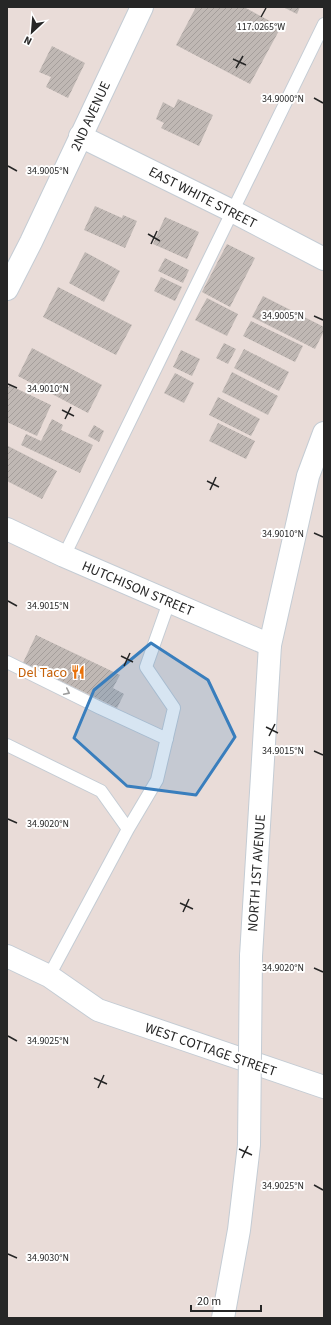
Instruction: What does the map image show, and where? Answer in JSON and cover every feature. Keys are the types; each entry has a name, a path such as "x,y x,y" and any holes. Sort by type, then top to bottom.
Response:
{"street":[{"name":"2ND AVENUE","path":"7,289 31,242 142,7"},
{"name":"EAST WHITE STREET","path":"80,136 232,211 324,259"},
{"name":"NORTH 1ST AVENUE","path":"223,1318 238,1230 249,1145 251,956 270,645 308,476 324,432"},
{"name":"HUTCHISON STREET","path":"7,529 64,556 270,645"},
{"name":"WEST COTTAGE STREET","path":"7,956 49,976 98,1010 324,1087"}],"lane":[{"path":"64,556 324,24"},
{"path":"49,976 128,829 157,780 174,708 146,667 169,602"},
{"path":"7,662 167,739"},
{"path":"7,745 101,791 128,829"}],"highlighted area":[{"path":"151,643 208,680 235,737 196,795 127,786 74,738 94,690"}],"building":[{"path":"196,7 244,7 281,27 250,84 176,45"},
{"path":"283,7 300,7 297,14"},
{"path":"52,46 85,63 68,98 46,87 51,77 39,72"},
{"path":"178,99 213,115 199,146 161,128 164,123 156,119 163,102 174,108"},
{"path":"95,206 122,218 123,215 137,221 125,248 84,230"},
{"path":"165,217 199,232 187,259 153,244"},
{"path":"227,244 255,258 230,307 202,292"},
{"path":"85,252 120,271 104,302 69,283"},
{"path":"165,258 189,270 183,283 158,271"},
{"path":"161,277 182,287 175,301 154,291"},
{"path":"58,287 132,325 116,355 43,317"},
{"path":"263,296 324,327 324,331 315,349 252,317"},
{"path":"207,298 238,314 227,336 195,320"},
{"path":"251,321 303,346 295,362 243,336"},
{"path":"224,343 236,349 228,364 216,358"},
{"path":"32,348 102,385 88,413 18,376"},
{"path":"244,349 289,372 279,391 234,368"},
{"path":"181,350 200,359 192,376 173,367"},
{"path":"232,372 278,396 268,415 222,392"},
{"path":"175,373 194,383 184,403 164,393"},
{"path":"9,385 51,405 37,436 7,422 7,390"},
{"path":"218,397 260,419 251,436 209,415"},
{"path":"52,419 63,425 61,430 93,445 80,473 21,445 26,434 41,441"},
{"path":"218,423 255,441 246,459 209,441"},
{"path":"94,425 104,431 99,442 88,436"},
{"path":"8,446 57,471 42,499 7,481"},
{"name":"Del Taco","path":"36,635 120,675 113,688 124,694 117,708 38,670 36,674 21,667"}],"place":[{"name":"Del Taco","path":"78,672"}]}
